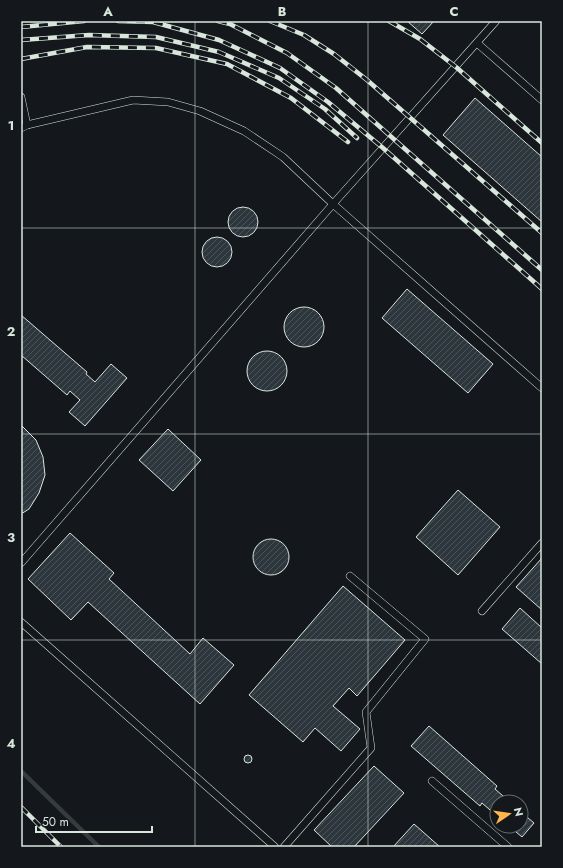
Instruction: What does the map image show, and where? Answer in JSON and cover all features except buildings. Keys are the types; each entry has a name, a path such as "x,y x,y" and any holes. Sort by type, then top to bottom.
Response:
{"lane":[{"path":"21,563 333,204 496,21"},
{"path":"477,43 542,100"},
{"path":"21,97 24,126 133,100 168,102 200,111 244,131 283,157 333,204 542,388"},
{"path":"482,611 542,543"},
{"path":"284,847 371,748 366,712 425,639 350,576"},
{"path":"21,622 275,847"},
{"path":"432,781 508,847"}],"waterway":[{"path":"21,771 99,847"}],"railway":[{"path":"21,27 84,21"},
{"path":"118,21 153,22 219,40 280,68 328,102 383,148 542,289"},
{"path":"218,21 230,24 287,53 336,88 542,270"},
{"path":"270,21 304,35 334,54 367,80 542,233"},
{"path":"389,21 420,39 456,67 542,143"},
{"path":"21,40 89,35 156,37 219,52 279,78 325,109 357,138"},
{"path":"21,59 87,47 156,48 227,64 291,98 348,142"},
{"path":"21,807 61,847"}]}
